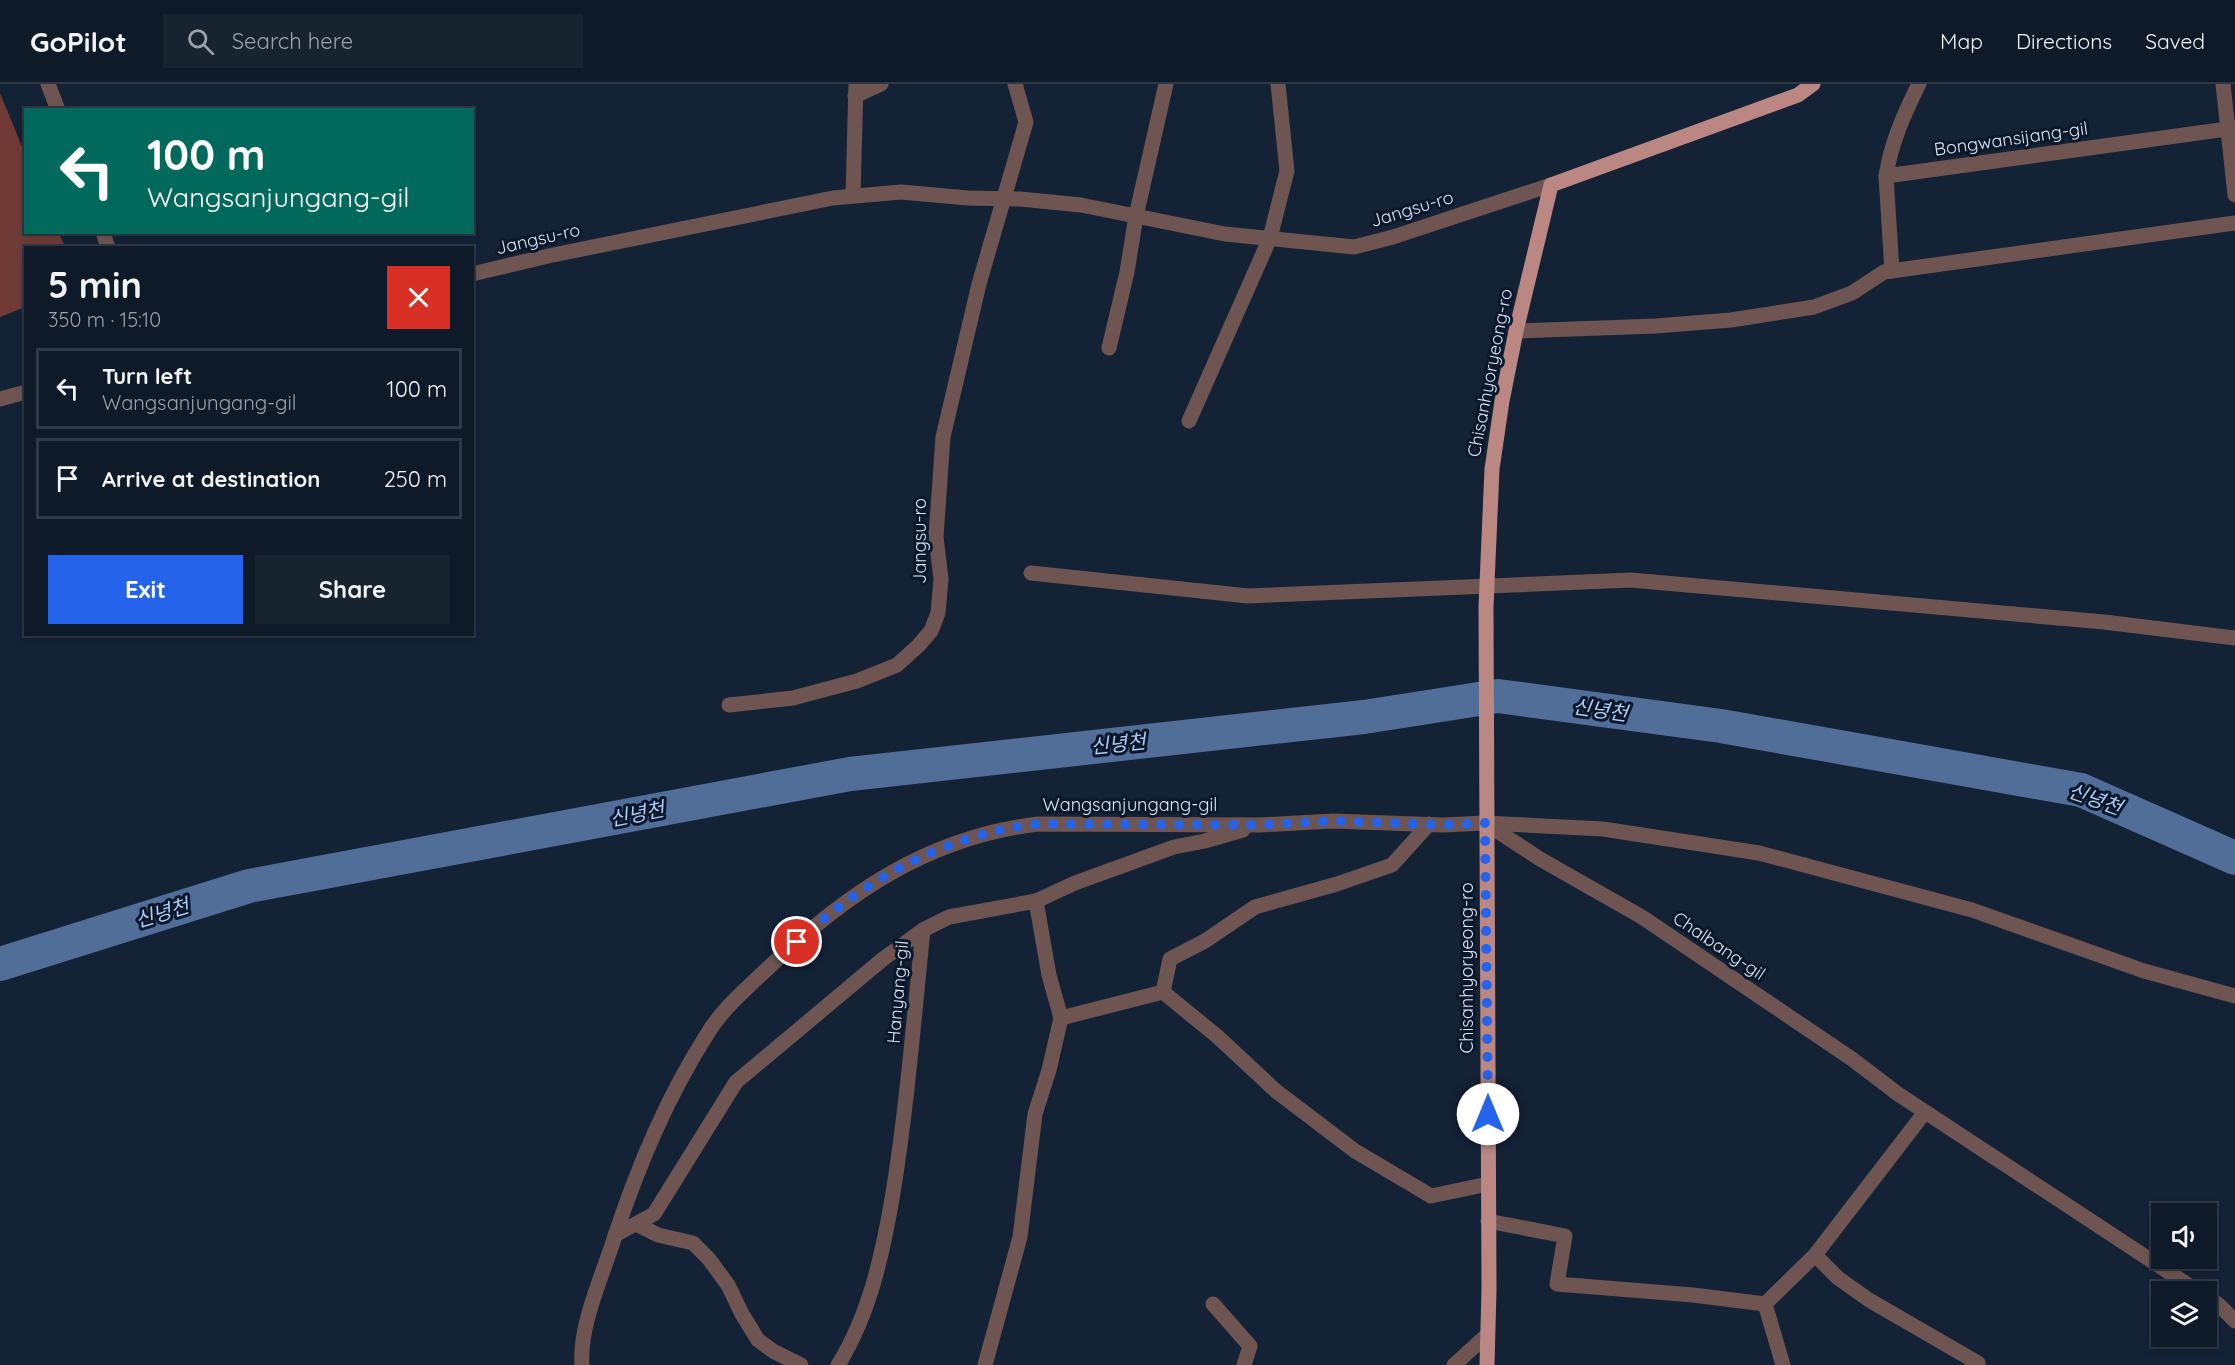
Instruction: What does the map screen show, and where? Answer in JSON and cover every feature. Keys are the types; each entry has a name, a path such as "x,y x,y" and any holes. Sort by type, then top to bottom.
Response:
{"main road":[{"name":"Jangsu-ro","path":"1551,185 1798,95 1814,84"},
{"name":"Chisanhyoryeong-ro","path":"1487,1365 1486,607 1492,469 1516,331 1551,185"}],"street":[{"path":"48,84 57,108"},
{"path":"853,196 855,90 881,84"},
{"name":"Jangsu-ro","path":"729,705 793,698 857,681 897,665 931,631 938,613 941,579 936,537 943,437 979,284 1026,122 1015,84"},
{"path":"1108,348 1127,272 1136,216 1166,84"},
{"path":"1189,421 1270,238 1287,171 1278,84"},
{"path":"1892,271 1886,176 1889,155 1919,84"},
{"path":"2223,84 2231,128 2235,195"},
{"name":"Bongwansijang-gil","path":"1886,176 2231,128"},
{"name":"Jangsu-ro","path":"474,274 548,256 833,198 901,192 1081,205 1225,234 1354,247 1393,237 1551,185"},
{"path":"1516,331 1656,326 1731,320 1814,308 1852,293 1884,272 2235,223"},
{"path":"0,399 24,393"},
{"path":"1031,573 1248,596 1631,580 2104,622 2235,638"},
{"name":"Wangsanjungang-gil","path":"582,1365 580,1350 631,1188 670,1099 706,1034 734,1001 829,912 894,869 978,835 1026,825 1260,825 1333,821 1485,823 1603,829 1759,853 1972,910 2144,970 2235,996"},
{"name":"Chalbang-gil","path":"1485,823 1540,859 1642,917 1852,1059 1925,1112 2182,1281"},
{"path":"1163,992 1170,959 1205,941 1255,907 1392,865 1429,824"},
{"name":"Hanyang-gil","path":"838,1365 854,1341 870,1293 886,1230 910,1072 922,930 950,917 1036,901 1075,883 1174,847 1205,841 1260,825"},
{"path":"985,1365 1020,1237 1035,1114 1049,1070 1061,1018 1049,975 1036,901"},
{"path":"615,1235 654,1214 736,1082 883,959 922,930"},
{"path":"1163,992 1218,1037 1276,1091 1364,1156 1431,1196 1488,1184"},
{"path":"1061,1018 1163,992"},
{"path":"1765,1304 1815,1255 1925,1112"},
{"path":"1488,1221 1564,1236 1557,1284 1693,1295 1765,1304"},
{"path":"636,1224 658,1235 693,1243 709,1259 728,1285 758,1340 773,1351 801,1365"},
{"path":"1815,1255 1838,1278 1869,1300 1978,1363"},
{"path":"1765,1304 1783,1365"},
{"path":"2217,1304 2235,1321"},
{"path":"1213,1305 1250,1346 1244,1365"},
{"path":"1454,1365 1487,1335"}],"shaded area":[{"path":"0,93 24,152 24,234 59,234 65,246 24,246 24,307 0,317"}],"waterway":[{"name":"신녕천","path":"0,964 249,886 850,774 1364,717 1498,696 1721,726 2081,790 2235,858"}],"route":[{"path":"797,942 829,912 894,869 936,850 978,835 1014,827 1038,824 1260,825 1333,821 1443,825 1485,823 1488,1114"}]}
